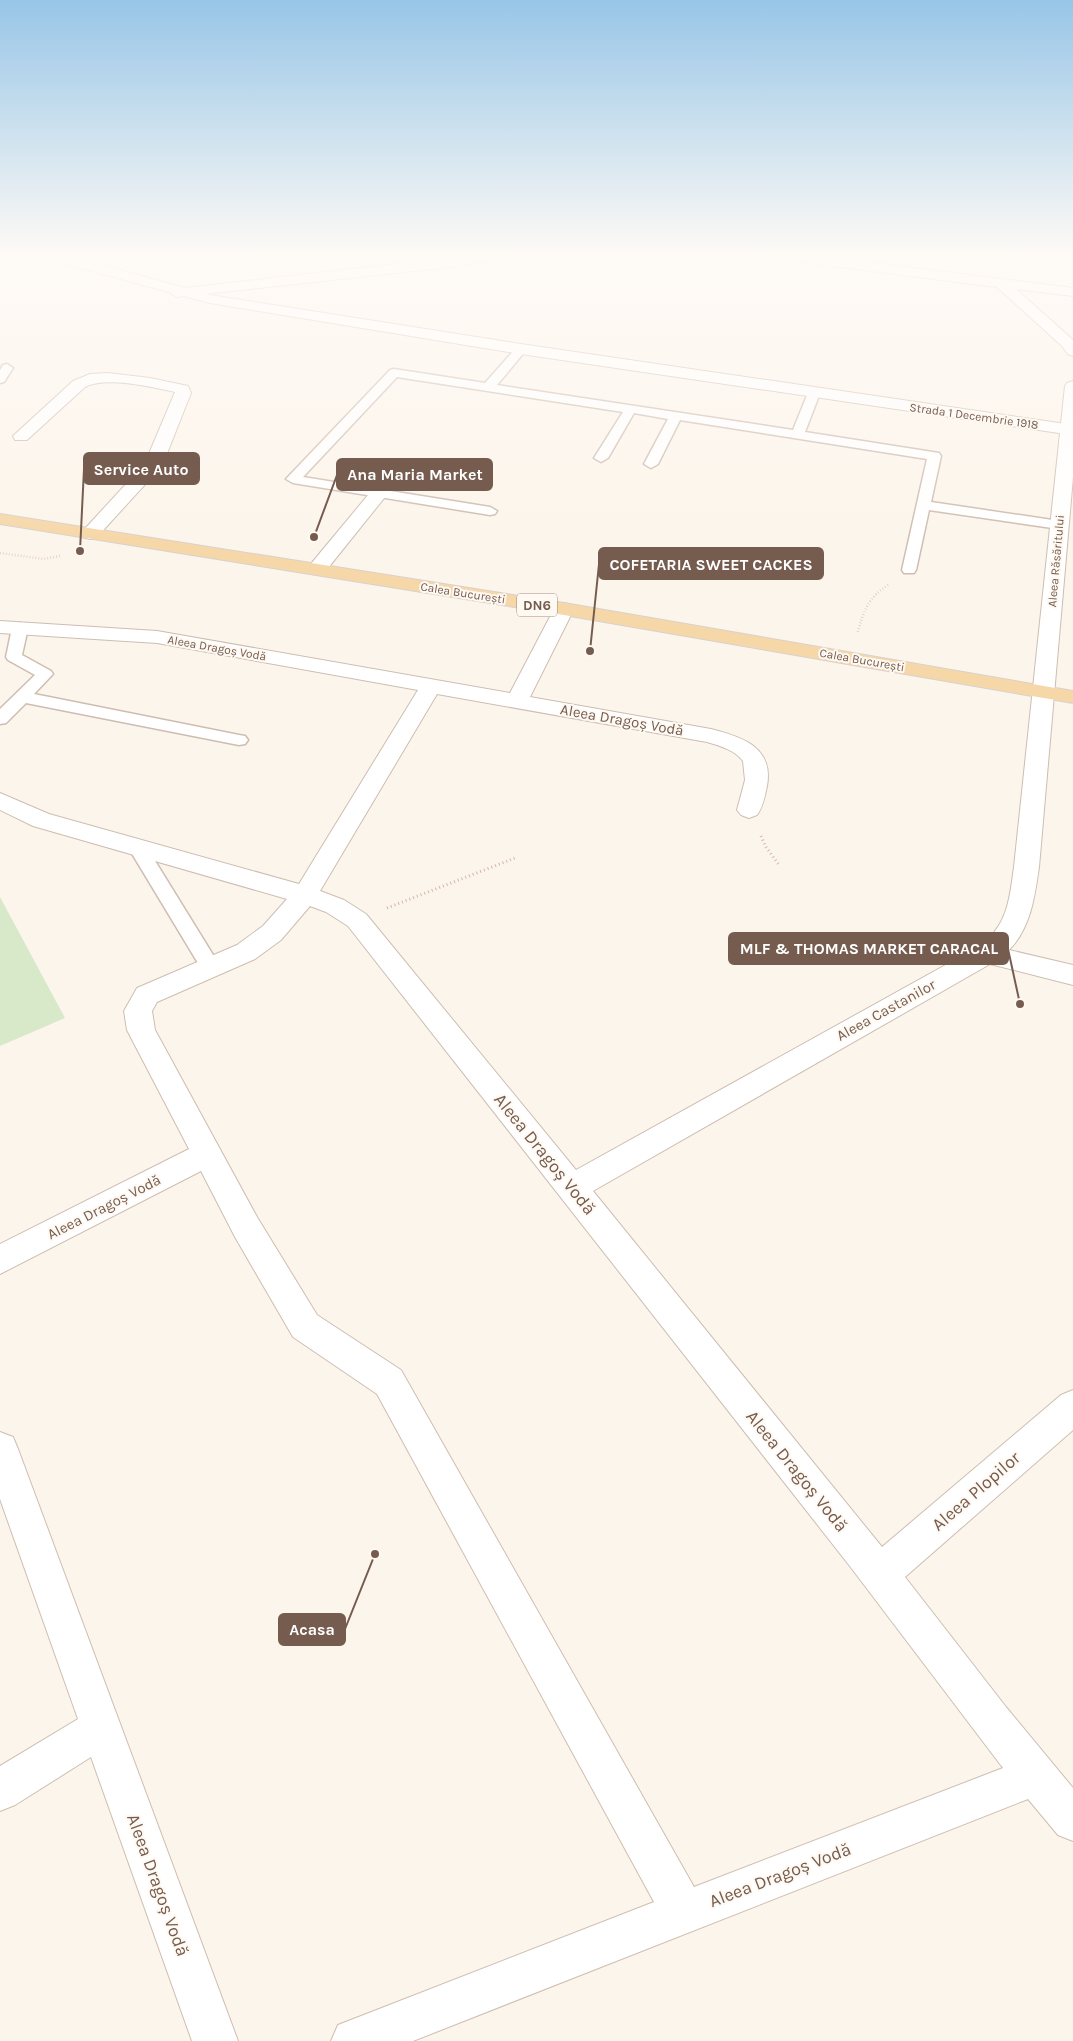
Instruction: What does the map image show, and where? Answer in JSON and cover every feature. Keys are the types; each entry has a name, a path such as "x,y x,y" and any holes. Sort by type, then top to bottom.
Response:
{"main road":[{"name":"Calea București","path":"0,519 564,609 1073,697"}],"street":[{"name":"Strada 1 Decembrie 1918","path":"529,350 1071,430"},
{"path":"22,436 79,384 90,379 105,378 170,385 182,389 184,393 157,456 144,474 90,533"},
{"name":"Aleea Răsăritului","path":"1044,692 1059,525 1071,430 1073,386"},
{"path":"317,569 379,493"},
{"path":"517,701 564,609"},
{"name":"Aleea Dragoș Vodă","path":"10,627 156,637 711,736 732,742 748,752 756,760 758,770 757,784 749,810"},
{"path":"431,686 305,895 272,933 246,952 147,995 138,1011 141,1030 246,1227 305,1326 389,1382 684,1912"},
{"name":"Aleea Castanilor","path":"572,1187 987,954 1005,938 1015,918 1022,895 1044,692"},
{"name":"Aleea Dragoș Vodă","path":"0,801 41,820 305,895 335,906 357,920 880,1574 1035,1776 354,2041"},
{"path":"987,954 1073,975"},
{"name":"Aleea Dragoș Vodă","path":"0,1260 207,1154"},
{"name":"Aleea Plopilor","path":"880,1574 1073,1407"},
{"name":"Aleea Dragoș Vodă","path":"0,1449 214,2041"},
{"path":"0,1790 101,1728"},
{"path":"1035,1776 1073,1820"}],"lane":[{"path":"488,388 520,350"},
{"path":"0,379 7,368"},
{"path":"490,511 293,479 394,373 934,456 908,570"},
{"path":"797,435 814,393"},
{"path":"601,458 630,410"},
{"path":"651,464 674,417"},
{"path":"924,505 1059,525"},
{"path":"0,719 45,674 14,657 10,627"},
{"path":"22,697 239,740"},
{"path":"137,847 211,968"}],"path":[{"path":"0,553 44,559 66,554"},
{"path":"856,638 865,606 870,598 880,590 904,578 908,570"},
{"path":"749,810 766,847 779,865"},
{"path":"357,920 514,858"}],"green space":[{"path":"0,897 65,1018 0,1046"}],"place":[{"name":"Ana Maria Market","path":"314,537"},
{"name":"Service Auto","path":"80,551"},
{"name":"COFETARIA SWEET CACKES","path":"590,651"},
{"name":"MLF & THOMAS MARKET CARACAL","path":"1020,1004"},
{"name":"Acasa","path":"375,1554"}]}
